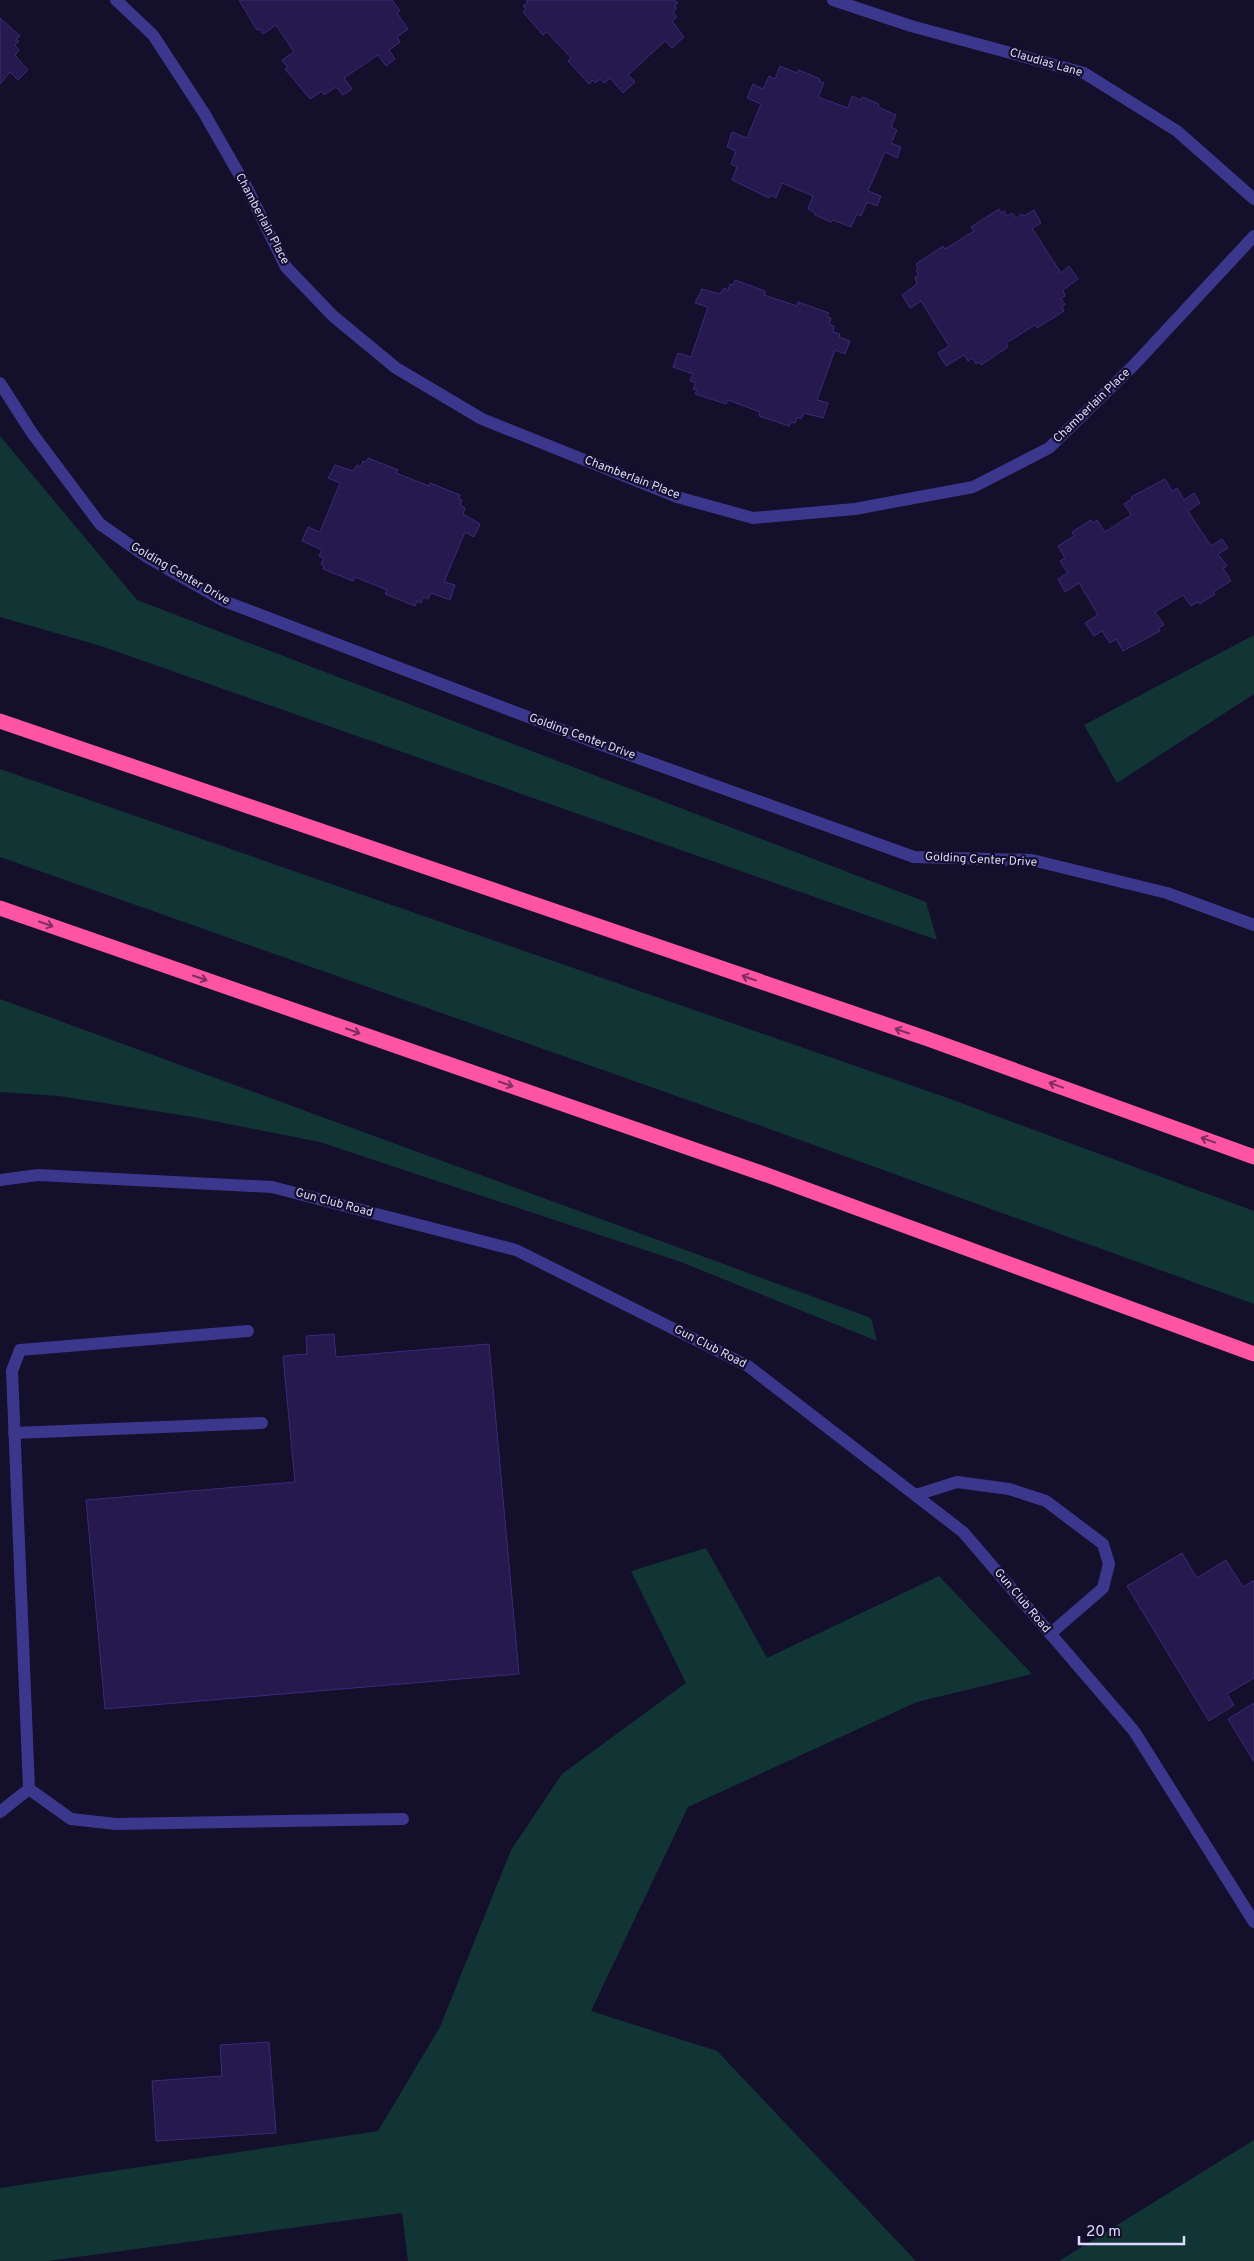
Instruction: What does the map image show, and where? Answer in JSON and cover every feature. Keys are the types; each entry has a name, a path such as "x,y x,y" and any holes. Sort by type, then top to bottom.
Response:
{"highway":[{"path":"0,721 937,1042 1254,1157"},
{"path":"0,908 767,1175 1254,1354"}],"street":[{"name":"Chamberlain Place","path":"116,0 153,35 204,113 247,188 286,267 334,316 396,368 482,419 678,497 753,518 854,509 973,487 1049,448 1134,365 1254,236"},
{"name":"Claudias Lane","path":"833,0 911,26 1084,73 1177,131 1254,199"},
{"name":"Golding Center Drive","path":"0,383 32,434 100,524 147,558 224,601 599,744 914,857 1032,860 1166,893 1254,925"},
{"name":"Gun Club Road","path":"0,1180 38,1175 272,1187 516,1250 748,1366 963,1532 1134,1731 1254,1922"},
{"path":"29,1789 12,1371 20,1350 248,1331"},
{"path":"14,1433 262,1423"},
{"path":"916,1495 956,1482 1009,1488 1046,1501 1103,1544 1109,1564 1103,1588 1050,1634"},
{"path":"0,1812 29,1789"},
{"path":"29,1789 71,1819 116,1824 403,1819"}],"green space":[{"path":"0,436 137,600 926,902 937,940 101,646 0,617"},
{"path":"1254,635 1254,694 1117,783 1084,725"},
{"path":"0,769 942,1096 1254,1211 1254,1304 750,1122 0,857"},
{"path":"0,999 871,1318 877,1341 681,1262 320,1142 193,1117 59,1096 0,1092"},
{"path":"706,1548 767,1658 939,1576 1032,1674 917,1702 688,1807 591,2011 717,2051 916,2261 408,2261 402,2213 48,2261 0,2261 0,2188 378,2131 440,2027 511,1850 562,1774 686,1683 631,1571"},
{"path":"1254,2140 1254,2261 1059,2261"}],"building":[{"path":"239,0 392,0 400,11 397,13 408,29 397,37 400,42 389,50 395,59 386,66 378,55 344,78 352,89 343,95 336,87 324,95 322,91 310,99 285,69 288,68 282,60 294,52 276,25 263,34 259,29 257,30"},
{"path":"526,0 674,0 678,3 674,6 677,8 673,12 677,17 672,21 684,37 672,48 665,41 628,75 635,82 623,93 610,78 604,83 600,79 595,83 593,80 589,84 568,61 571,58 547,32 543,35 523,12 526,9 523,6 528,2"},
{"path":"0,18 20,36 16,39 19,41 15,45 19,50 15,55 28,70 18,80 10,72 0,84"},
{"path":"780,66 797,73 799,70 820,79 819,81 824,83 818,97 848,108 852,96 861,100 862,97 879,104 878,107 896,115 891,127 897,130 891,143 901,147 897,158 885,152 868,191 881,196 877,206 867,202 861,216 857,214 851,227 833,220 831,222 815,215 815,213 808,209 813,196 782,183 776,198 770,195 769,198 732,180 737,167 731,164 736,151 727,147 732,132 747,138 761,104 747,98 753,84 763,89 769,76 775,79"},
{"path":"999,209 1001,213 1004,211 1007,216 1012,213 1016,218 1034,210 1041,223 1032,228 1061,273 1069,266 1078,279 1063,290 1065,296 1061,299 1065,304 1062,307 1064,311 1037,328 1035,325 1006,343 1008,347 981,365 979,362 976,364 973,358 968,361 964,355 946,366 938,353 949,346 921,301 910,308 902,295 917,284 915,277 919,275 916,270 918,268 916,264 943,246 945,249 974,231 971,227"},
{"path":"735,280 765,291 764,295 797,306 798,302 829,313 827,317 831,318 829,324 834,326 833,332 840,334 839,337 850,341 845,354 835,350 817,400 828,403 823,418 804,413 801,419 797,417 795,423 791,422 789,426 759,416 760,412 728,400 726,404 695,394 697,390 693,389 696,383 690,381 693,374 673,367 678,353 691,357 708,307 695,303 702,289 720,294 724,288 728,290 730,284 733,285"},
{"path":"368,458 398,470 396,473 429,486 430,483 460,495 459,499 462,500 460,505 465,508 463,514 480,524 474,537 465,532 444,582 455,585 450,600 431,593 428,599 423,597 421,603 417,601 415,606 385,594 387,590 355,577 353,581 323,569 324,566 321,564 324,558 319,556 322,550 302,541 308,527 320,532 340,483 328,478 335,465 353,471 357,465 361,467 363,461 366,462"},
{"path":"1165,479 1172,491 1177,488 1184,500 1194,493 1200,503 1188,511 1211,546 1222,539 1228,548 1218,554 1227,566 1223,568 1231,581 1213,592 1215,594 1200,604 1198,602 1191,606 1183,595 1155,612 1164,625 1158,628 1160,631 1123,651 1116,639 1110,643 1102,631 1094,636 1085,623 1098,615 1079,583 1065,592 1058,579 1068,573 1060,561 1065,558 1058,546 1074,536 1072,532 1091,520 1093,523 1097,520 1105,532 1131,515 1124,504 1132,499 1131,497"},
{"path":"334,1334 336,1357 489,1344 519,1674 105,1709 86,1500 295,1482 283,1356 307,1354 306,1336"},
{"path":"1182,1553 1197,1578 1226,1560 1243,1587 1254,1580 1254,1678 1227,1694 1234,1705 1209,1721 1127,1586"},
{"path":"1254,1703 1254,1762 1228,1719"},
{"path":"269,2042 276,2133 156,2141 152,2081 222,2076 220,2045"}]}
